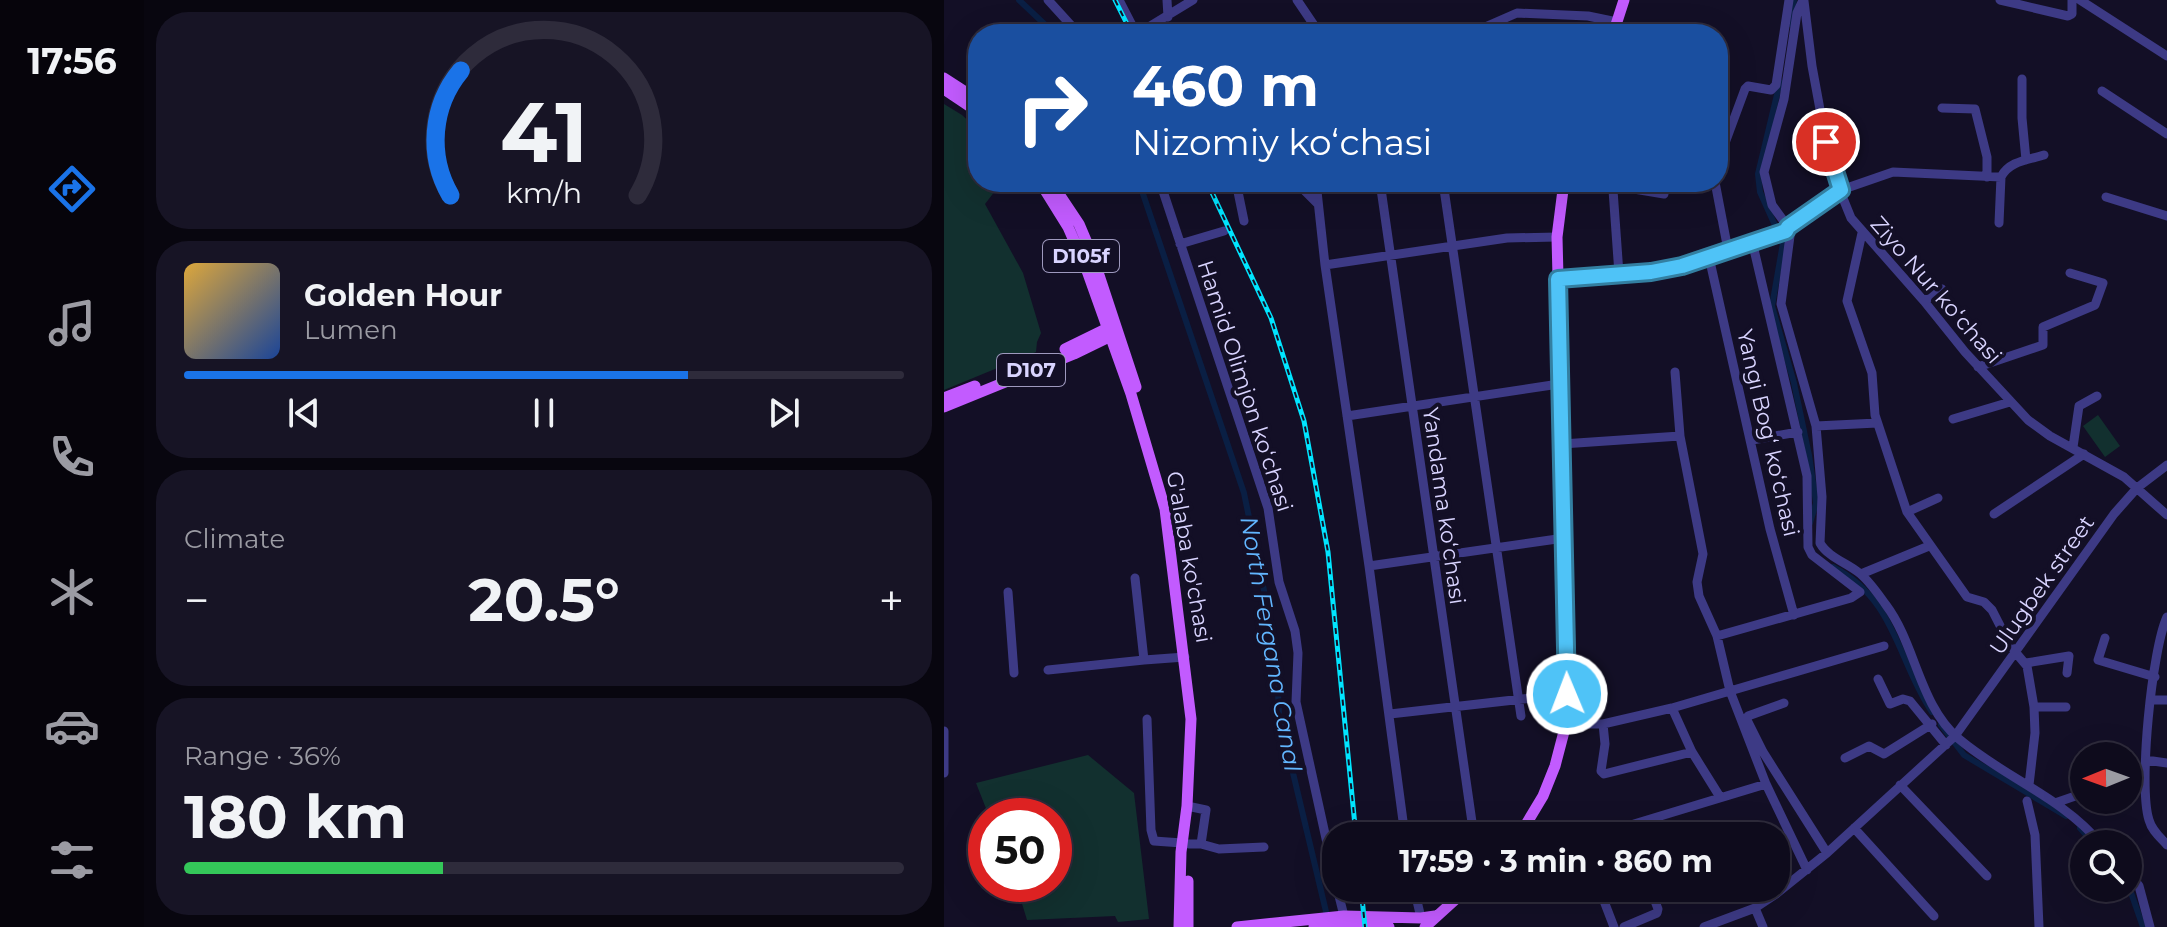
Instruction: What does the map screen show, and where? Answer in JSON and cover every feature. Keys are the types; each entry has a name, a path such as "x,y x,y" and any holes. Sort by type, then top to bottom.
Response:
{"main road":[{"path":"1616,24 1624,0"},
{"path":"944,78 968,94"},
{"path":"944,89 968,105"},
{"name":"G'alaba ko'chasi","path":"1046,192 1068,227 1112,331 1170,498 1199,731 1191,806"},
{"name":"G'alaba ko'chasi","path":"1058,192 1079,224 1105,289 1112,331"},
{"path":"1527,822 1543,796 1555,766 1566,724 1557,237 1561,192"},
{"name":"D107","path":"944,398 1112,331"},
{"name":"D107","path":"944,407 1112,331"},
{"name":"G'alaba ko'chasi","path":"1153,452 1165,509 1192,731 1191,844 1183,913"},
{"path":"1237,927 1423,924 1452,902"},
{"name":"D105f","path":"1179,927 1183,913"},
{"name":"D105f","path":"1183,913 1188,927"},
{"path":"1346,923 1388,927"}],"street":[{"path":"1048,0 1070,24"},
{"path":"1119,0 1131,24"},
{"path":"1167,0 1168,17"},
{"path":"1156,24 1193,0"},
{"path":"1297,0 1313,24"},
{"path":"1728,135 1745,89 1748,86 1771,90 1776,85 1789,0"},
{"path":"1804,0 1797,13 1784,99 1764,172 1789,251 1783,270 1781,304 1816,426 1822,497 1820,543 1827,552 1861,574 1889,609 1942,719 1955,736 2074,814 2088,830"},
{"name":"Ziyo Nur koʻchasi","path":"1804,0 1826,142 1851,218 2010,402 2050,436 2137,488 2167,515"},
{"path":"2000,0 2068,16 2072,14 2072,0"},
{"path":"2080,0 2167,56"},
{"path":"1492,24 1517,13 1567,14 1601,24"},
{"path":"2022,79 2026,160"},
{"path":"2102,91 2167,134"},
{"path":"1942,108 1975,109 1987,157 1987,177"},
{"path":"1999,223 2001,177 2008,167 2044,155"},
{"path":"1558,279 1651,272 1709,257 1783,230 1841,190 1896,172 2001,177"},
{"name":"Hamid Olimjon koʻchasi","path":"1163,192 1268,508 1279,582 1295,631 1298,653 1296,702 1322,822"},
{"path":"1238,192 1244,221"},
{"path":"1306,192 1317,203"},
{"path":"1316,192 1403,822"},
{"name":"Yandama koʻchasi","path":"1381,192 1472,822"},
{"name":"Yandama koʻchasi","path":"1445,192 1521,716"},
{"path":"1613,192 1619,274"},
{"path":"1658,192 1664,194"},
{"path":"1717,192 1728,250"},
{"path":"2106,197 2167,216"},
{"path":"1180,244 1224,231"},
{"path":"1862,233 1847,301 1872,373 1877,423 1907,512 1967,597 1988,605 2011,647 2026,663 2035,733 2029,785"},
{"path":"1325,265 1507,238 1557,237"},
{"path":"1717,636 1859,595 1859,590 1812,555 1808,547 1809,492 1798,432 1752,241"},
{"name":"Yangi Bogʻ koʻchasi","path":"1709,257 1770,529 1794,615"},
{"path":"1978,367 2043,345 2043,327 2095,305 2103,283 2070,273"},
{"path":"1924,301 1942,289"},
{"path":"1675,372 1680,436 1703,554 1697,582 1699,596 1717,636 1730,691 1766,784 1807,870"},
{"path":"1347,416 1559,384"},
{"path":"2073,447 2079,406 2097,396"},
{"path":"1953,419 2010,402"},
{"path":"1816,426 1877,423"},
{"path":"1752,440 1798,432"},
{"path":"1562,444 1680,436"},
{"path":"1994,514 2084,454"},
{"name":"Ulugbek street","path":"1704,927 1755,908 1807,870 1946,745 2017,652 2101,533 2137,488 2167,465"},
{"path":"1907,512 1938,498"},
{"path":"1369,566 1564,538"},
{"path":"1861,574 1929,546"},
{"path":"1135,578 1144,660"},
{"path":"1008,592 1014,673"},
{"path":"2167,617 2161,634 2151,700 2144,787 2150,824 2167,845"},
{"path":"2105,638 2098,660 2155,677"},
{"path":"1566,724 1603,724 1672,708 1884,646"},
{"path":"2026,663 2069,656 2067,673"},
{"path":"1048,670 1185,657"},
{"path":"1878,679 1890,704 1908,699 1932,724 1946,745"},
{"path":"1390,714 1567,694"},
{"path":"2151,700 2167,700"},
{"path":"1784,703 1748,716 1747,720 1763,752 1827,853"},
{"path":"2034,707 2066,707"},
{"path":"1672,708 1692,752 1720,797"},
{"path":"1147,719 1154,841 1219,849 1264,847"},
{"path":"1603,724 1605,744 1601,771 1604,774 1692,752"},
{"path":"1845,758 1869,746 1884,754 1932,724"},
{"path":"944,731 944,773"},
{"path":"2146,760 2167,763"},
{"path":"1640,822 1766,784"},
{"path":"1900,785 1987,876"},
{"path":"2055,803 2070,798"},
{"path":"2027,801 2035,835 2039,927"},
{"path":"1191,806 1206,810 1191,844"},
{"path":"1854,828 1934,916"},
{"path":"2142,897 2150,927"},
{"name":"Hamid Olimjon koʻchasi","path":"1340,902 1346,923"},
{"path":"1418,902 1423,924"},
{"path":"1604,902 1614,927"},
{"path":"1624,927 1657,913 1654,902"},
{"path":"1755,908 1763,927"}],"green space":[{"path":"944,104 968,121 968,192 994,192 985,204 1023,273 1041,333 1036,352 944,390"},
{"path":"2098,415 2120,446 2105,457 2083,426"},
{"path":"1088,755 1134,793 1149,919 1118,922 1115,916 1027,920 1022,902 1072,902 1072,798 982,798 976,783"}],"waterway":[{"name":"North Fergana Canal","path":"1019,0 1044,24"},
{"path":"1790,24 1794,0"},
{"path":"1780,82 1758,174 1760,192 1783,243 1772,306 1794,383 1809,455 1816,503 1810,523"},
{"name":"North Fergana Canal","path":"1142,192 1244,493 1276,649 1279,714 1328,920"},
{"path":"1833,567 1854,580 1883,613 1932,712"},
{"path":"1941,725 1964,755 2066,816"},
{"path":"2134,902 2143,927"}],"railway":[{"path":"1115,0 1127,24"},
{"path":"1212,192 1271,318 1304,421 1328,552 1355,822"},
{"path":"1362,902 1365,927"}],"route":[{"path":"1567,694 1558,279 1651,272 1682,266 1786,231 1841,190 1826,142"}]}
